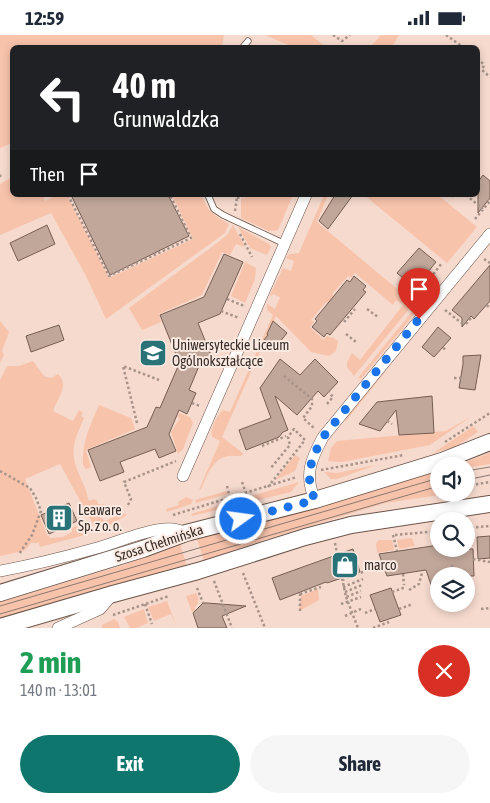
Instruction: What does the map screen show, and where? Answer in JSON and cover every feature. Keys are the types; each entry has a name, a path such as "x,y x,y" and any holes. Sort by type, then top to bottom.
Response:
{"main road":[{"name":"Szosa Chełmińska","path":"0,593 143,549 186,533 315,500 442,461 490,442"},
{"path":"0,627 351,525 488,504"}],"street":[{"path":"183,476 305,197"},
{"path":"315,500 309,482 309,473 316,451 334,423 490,234"},
{"path":"0,571 97,548 154,530 170,528 186,533"},
{"path":"58,628 100,609 113,594"}],"lane":[{"path":"245,45 248,41"},
{"path":"209,197 214,209 222,215 284,244"}],"path":[{"path":"333,35 342,41 350,35"},
{"path":"446,35 460,45"},
{"path":"480,60 484,65 482,70 490,77"},
{"path":"0,177 2,172"},
{"path":"69,197 109,276 191,238 171,197"},
{"path":"468,197 483,209"},
{"path":"475,219 490,201"},
{"path":"486,260 490,263"},
{"path":"427,282 442,263"},
{"path":"418,284 428,289"},
{"path":"227,299 248,307"},
{"path":"487,307 490,303"},
{"path":"344,322 355,309"},
{"path":"367,309 378,317"},
{"path":"444,310 465,324 472,317"},
{"path":"221,311 242,319"},
{"path":"346,334 356,342"},
{"path":"443,347 447,350"},
{"path":"137,423 123,366 159,379"},
{"path":"284,376 314,401 302,417 313,426"},
{"path":"454,378 461,377"},
{"path":"327,404 333,397 329,392"},
{"path":"192,403 204,408"},
{"path":"441,445 490,413"},
{"path":"387,421 392,424"},
{"path":"262,446 287,436 294,429 306,439 267,488"},
{"path":"270,469 290,445 285,431"},
{"path":"170,516 267,488 309,473 407,455"},
{"path":"128,505 131,499 124,482 182,459"},
{"path":"0,471 30,488 41,511 32,535 15,558 24,556"},
{"path":"242,482 246,493"},
{"path":"475,484 490,482"},
{"path":"227,486 230,498"},
{"path":"475,527 490,525"},
{"path":"386,536 430,532"},
{"path":"393,535 397,551"},
{"path":"337,554 334,543 338,542"},
{"path":"473,559 490,562"},
{"path":"236,574 251,569"},
{"path":"358,628 346,597 342,579 365,571"},
{"path":"242,572 265,628"},
{"path":"392,592 419,584 422,573"},
{"path":"403,574 406,587"},
{"path":"208,584 223,578"},
{"path":"343,587 363,579"},
{"path":"214,581 232,628"},
{"path":"345,592 362,585"},
{"path":"189,590 203,586"},
{"path":"300,611 300,593 321,587"},
{"path":"198,588 203,603"},
{"path":"346,597 361,591"},
{"path":"112,615 174,594"},
{"path":"341,604 361,597"},
{"path":"144,604 152,624"},
{"path":"399,609 413,605"},
{"path":"346,616 363,608"},
{"path":"481,609 490,608"},
{"path":"365,613 376,609"},
{"path":"373,628 389,622"}],"shaded area":[{"path":"0,35 224,35 222,45 10,45 10,144 0,148"},
{"path":"265,35 311,35 324,45 288,45"},
{"path":"381,35 399,35 393,45 372,45"},
{"path":"10,178 10,197 44,197 45,201 54,197 68,197 109,278 193,239 173,197 203,197 212,213 229,224 225,233 106,319 85,274 51,213 0,235 0,184"},
{"path":"246,197 292,197 278,230 269,231 241,218 241,199"},
{"path":"323,197 327,197 317,222 414,303 354,376 347,367 347,362 352,353 360,360 403,305 396,300 393,305 355,273 351,278 348,276 332,294 334,296 328,304 326,302 311,320 314,322 310,327 324,340 327,336 338,341 336,351 329,356 311,352 276,316 222,437 244,454 218,460 199,490 220,441 212,437 215,422 223,410 230,412 273,315 267,310 267,304 275,309 280,297 273,294 272,296 270,295 283,268 291,271 294,261 286,258 289,254 299,253"},
{"path":"366,197 440,197 477,227 447,263"},
{"path":"233,225 245,247 236,244 230,255 222,252 202,295 159,314 161,322 142,330 129,308 217,243 227,235"},
{"path":"238,227 269,244 271,247 267,255 250,248"},
{"path":"245,262 256,268 255,279 245,303 231,296"},
{"path":"419,303 421,306 361,379 358,378"},
{"path":"0,321 9,332 2,351 4,355 0,363"},
{"path":"33,361 44,376 51,378 58,374 63,383 62,392 53,411 73,421 79,410 83,413 81,416 84,418 75,442 74,457 88,499 90,501 94,499 98,504 108,505 110,509 106,511 97,507 94,509 97,515 105,521 124,513 127,515 104,528 94,526 60,464 25,479 47,535 51,538 63,537 72,532 72,528 80,527 85,530 85,535 40,547 39,543 31,543 24,551 0,556 0,380 7,366 19,366"},
{"path":"384,370 385,372 346,421 344,420"},
{"path":"99,405 131,418 135,429 86,450 91,467 86,469 83,465 85,441"},
{"path":"179,413 190,417 193,423 183,449 178,454 171,432 180,418 177,417"},
{"path":"472,416 430,445 342,462 328,461 331,448 337,441 446,431"},
{"path":"474,426 478,432 455,447 433,453"},
{"path":"490,453 490,464 475,466 475,459"},
{"path":"295,455 300,458 295,471 275,480"},
{"path":"376,465 337,479 331,479 324,472 337,473"},
{"path":"430,474 430,496 385,503 264,540 204,561 197,539 259,524"},
{"path":"299,482 291,492 192,516 191,514"},
{"path":"227,491 228,494 196,503 195,500"},
{"path":"186,497 193,500 191,504 167,512 166,509 179,505 178,502"},
{"path":"412,538 415,546 399,549 397,540"},
{"path":"379,540 392,540 394,550 377,553 376,543"},
{"path":"180,543 187,567 131,580 0,618 0,602 124,565"},
{"path":"318,589 319,600 299,611 301,596"},
{"path":"196,593 199,599 197,601 199,602 194,608 196,610 192,612 186,596"},
{"path":"167,601 177,628 171,614 154,621 148,607"},
{"path":"144,609 148,623 136,628 130,628 124,617"},
{"path":"114,619 118,622 120,628 102,628 102,625"}],"building":[{"path":"483,175 490,181 490,198 478,213 478,197 480,197 480,179"},
{"path":"72,197 169,197 189,236 110,275"},
{"path":"334,197 352,197 328,229 319,221"},
{"path":"47,225 55,244 18,261 10,243"},
{"path":"419,248 436,262 415,288 397,273"},
{"path":"224,254 243,262 220,314 198,323 213,360 199,366 189,390 196,393 187,414 179,410 169,434 176,451 159,458 155,449 120,462 124,472 100,481 88,450 147,427 156,407 160,408 179,364 175,363 177,357 160,315 204,297"},
{"path":"490,265 490,301 474,319 471,316 462,327 462,318 452,310"},
{"path":"354,276 366,286 363,290 366,292 330,335 327,333 324,337 312,327 317,321 315,319 347,280 350,282"},
{"path":"273,321 287,333 274,349 264,340"},
{"path":"59,325 64,340 31,352 26,336"},
{"path":"438,327 451,338 434,357 422,347"},
{"path":"481,355 475,390 459,388 463,356"},
{"path":"280,359 300,375 315,359 338,382 324,397 318,391 297,415 275,396 288,430 279,437 246,450 239,430 271,418 260,388"},
{"path":"432,396 434,433 399,435 396,410 380,431 359,424 377,402"},
{"name":"Leaware Sp. z o. o.","path":"69,503 77,521 49,534 41,515"},
{"path":"490,536 490,558 478,559 477,537"},
{"path":"430,546 430,557 473,557 474,567 430,567 430,582 426,570 387,576 379,554"},
{"path":"353,549 360,572 326,582 280,600 272,578"},
{"path":"391,588 401,615 380,622 370,595"},
{"path":"203,603 246,606 222,616 227,628 198,628 193,613"}],"tram line":[{"path":"475,470 490,467"},
{"path":"475,478 490,475"},
{"path":"0,606 430,481"},
{"path":"0,614 430,489"}],"place":[{"name":"Uniwersyteckie Liceum Ogólnokształcące","path":"153,353"},
{"name":"Leaware Sp. z o. o.","path":"59,518"},
{"name":"marco","path":"345,565"}],"route":[{"path":"241,519 315,500 309,482 309,473 312,461 323,437 419,319"}]}
